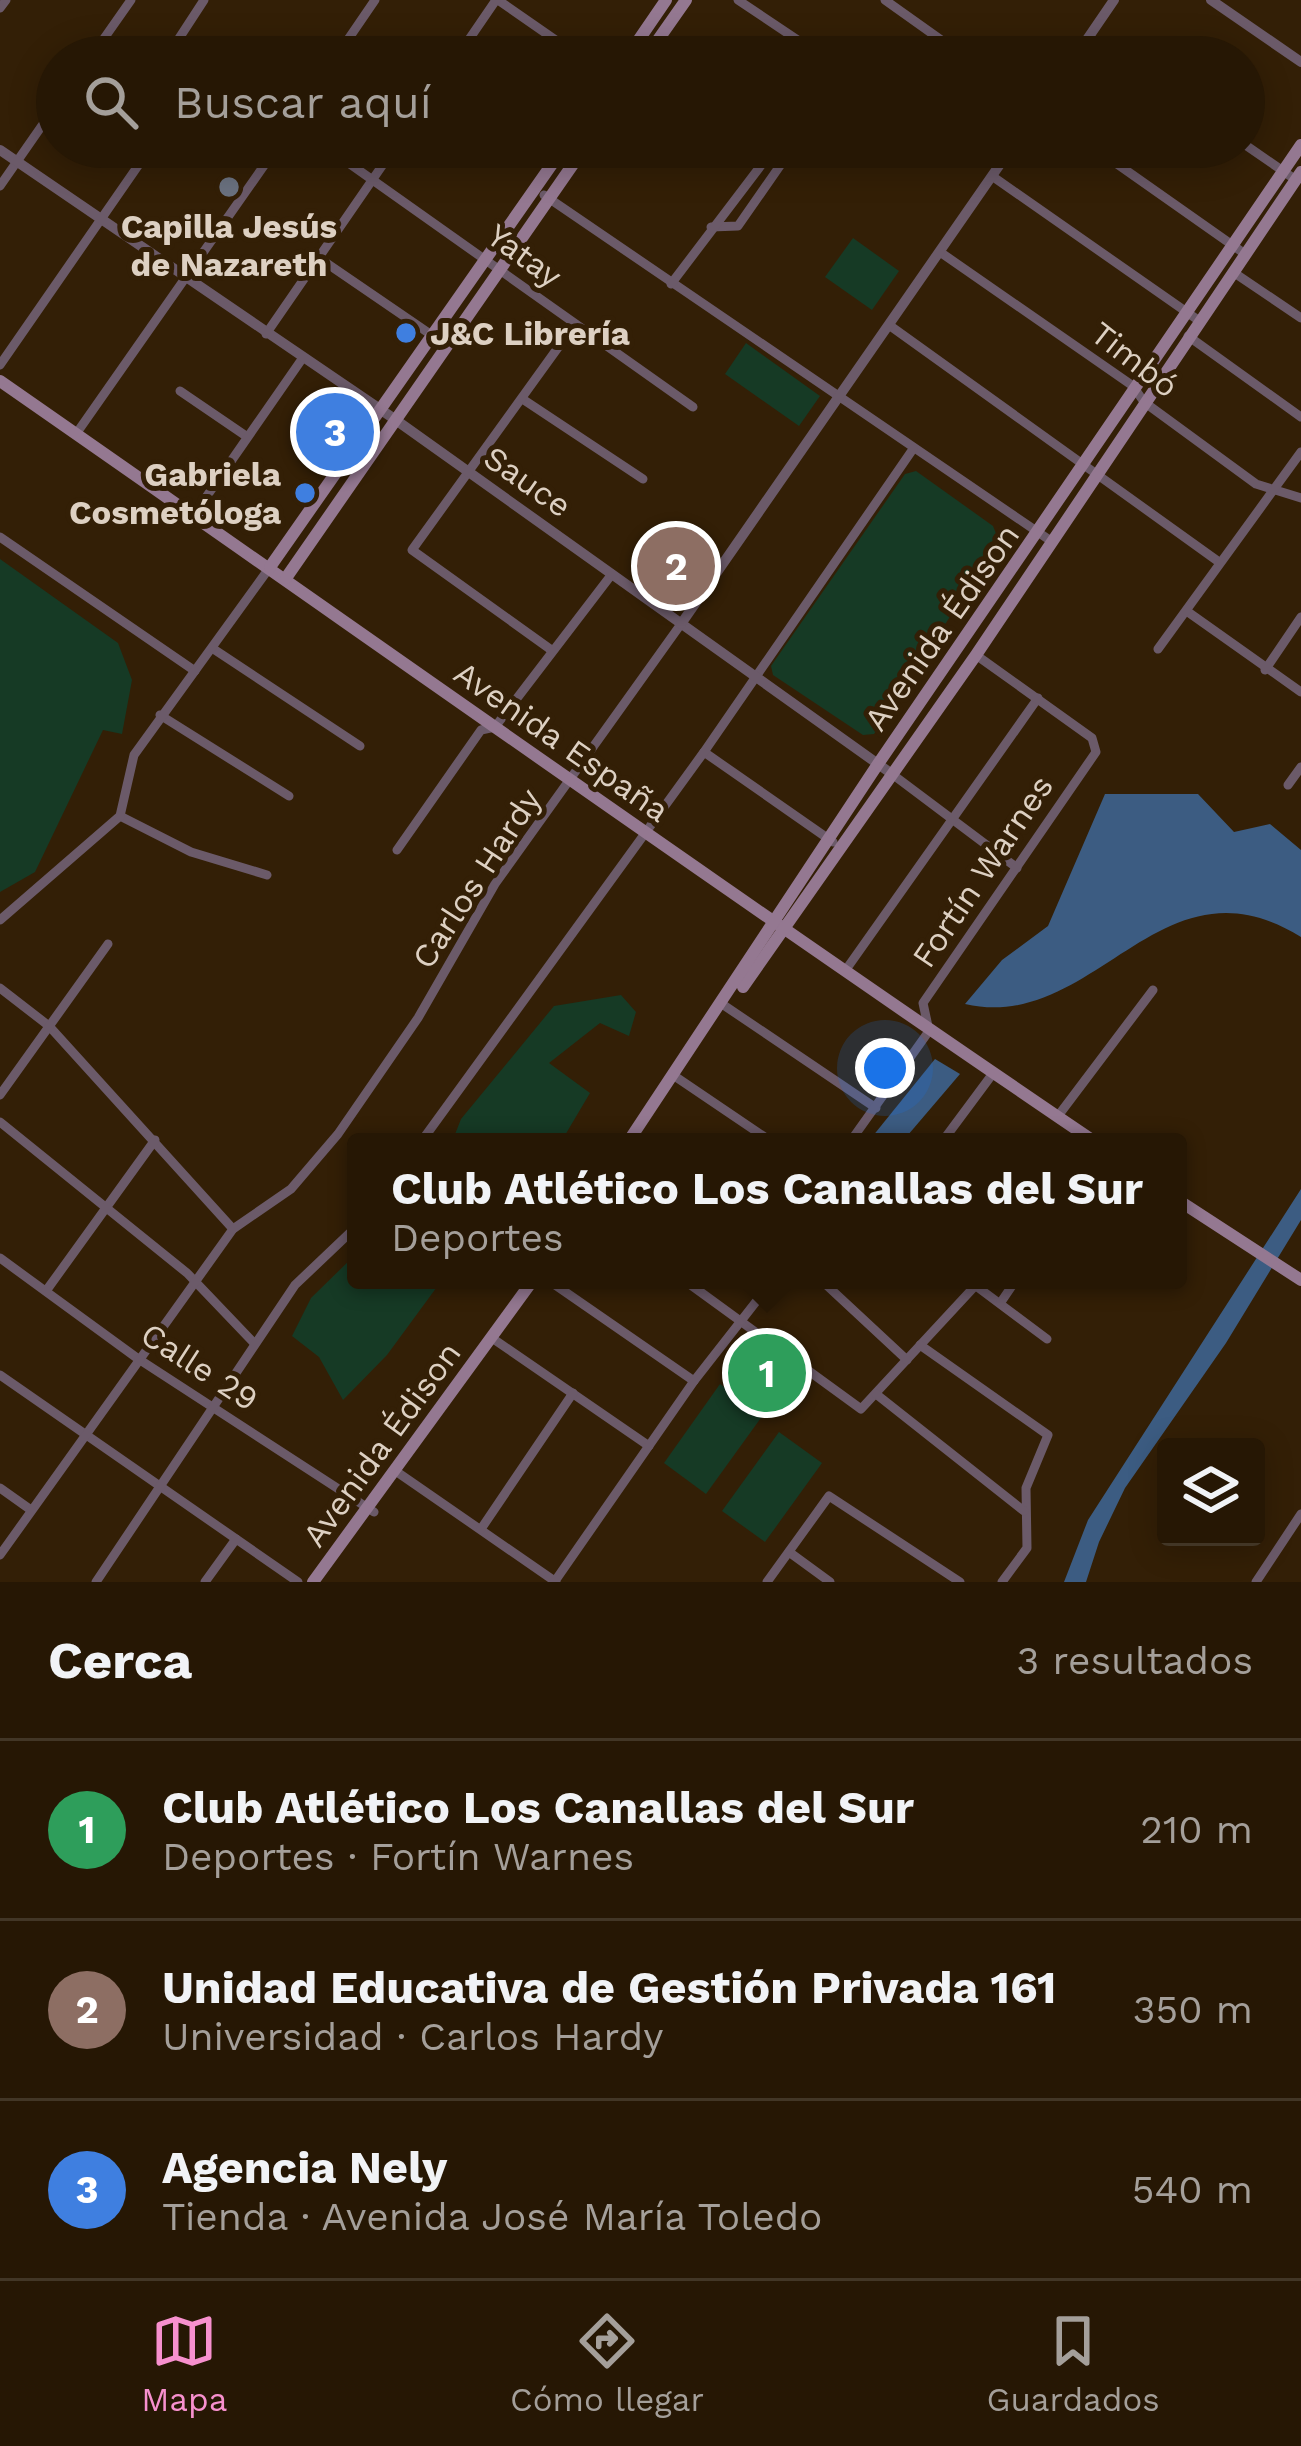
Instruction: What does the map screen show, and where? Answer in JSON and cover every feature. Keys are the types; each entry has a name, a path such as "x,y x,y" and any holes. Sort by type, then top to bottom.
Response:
{"main road":[{"path":"641,36 666,0"},
{"path":"661,36 686,0"},
{"name":"Avenida Édison","path":"639,1133 834,843 878,764 1144,402 1188,336 1192,316 1231,244 1301,145"},
{"path":"286,578 433,336 549,168"},
{"path":"270,567 499,269 570,168"},
{"name":"Avenida Édison","path":"834,843 892,774 976,655 1046,537 1082,465 1133,386 1233,272 1299,176"},
{"name":"Avenida España","path":"0,381 574,778 777,927 1083,1133"},
{"path":"1187,1206 1301,1280"},
{"name":"Avenida Édison","path":"313,1582 534,1289"},
{"name":"Avenida Édison","path":"323,1582 370,1510"}],"street":[{"path":"0,8 6,0"},
{"path":"106,36 131,0"},
{"path":"181,36 204,0"},
{"path":"351,36 376,0"},
{"path":"472,36 497,0 549,36"},
{"path":"738,0 792,36"},
{"path":"885,0 934,36"},
{"path":"1090,36 1114,0"},
{"path":"1211,0 1263,36"},
{"path":"1265,37 1301,62"},
{"path":"0,186 36,134"},
{"name":"Sauce","path":"0,150 470,473 1017,868"},
{"path":"1265,158 1299,176"},
{"path":"0,365 137,168"},
{"path":"76,434 263,168"},
{"name":"Yatay","path":"355,168 693,407"},
{"path":"266,334 380,168"},
{"path":"671,284 711,226 740,199 759,168"},
{"path":"711,226 738,226 778,168"},
{"name":"Carlos Hardy","path":"0,1555 136,1358 233,1229 291,1189 338,1134 418,1018 495,884 574,778 998,168"},
{"path":"1123,168 1245,254"},
{"path":"992,176 1192,316"},
{"path":"535,188 1046,537"},
{"name":"Timbó","path":"940,252 1133,386 1144,402 1256,484 1301,498"},
{"path":"319,258 433,336"},
{"path":"1233,272 1301,318"},
{"path":"550,649 412,550 575,324"},
{"path":"889,325 1219,562"},
{"path":"1188,336 1301,417"},
{"path":"193,516 302,359"},
{"path":"180,391 246,436"},
{"path":"524,400 643,479"},
{"path":"427,1133 704,752 913,449"},
{"path":"1158,649 1301,452"},
{"path":"0,537 194,670"},
{"path":"0,920 120,816 134,755 270,567"},
{"path":"397,850 481,730 495,727 550,649 563,642 612,574"},
{"path":"1188,613 1301,692"},
{"path":"1265,670 1301,617"},
{"path":"212,648 360,746"},
{"path":"845,971 1038,698 976,655"},
{"name":"Fortín Warnes","path":"857,1133 929,1031 923,1003 1096,752 1092,738 1038,698"},
{"path":"160,715 289,796"},
{"path":"704,752 834,843"},
{"path":"1288,785 1301,767"},
{"path":"120,816 191,852 267,875"},
{"path":"0,1095 108,944"},
{"path":"0,988 49,1026 233,1229"},
{"path":"1058,1116 1153,990"},
{"path":"726,1006 875,1108"},
{"path":"949,1133 994,1072"},
{"path":"675,1076 759,1133"},
{"path":"0,1122 194,1280 254,1342"},
{"path":"46,1291 155,1140"},
{"path":"96,1582 295,1285 347,1235"},
{"name":"Calle 29","path":"0,1258 136,1358 370,1510"},
{"path":"554,1289 694,1382"},
{"path":"697,1289 861,1409 966,1289"},
{"path":"399,1474 556,1581 694,1382 766,1289"},
{"path":"831,1289 907,1360"},
{"path":"980,1289 1047,1339"},
{"path":"1000,1302 1009,1289"},
{"path":"495,1340 650,1446"},
{"path":"920,1345 1048,1435 1026,1488 1027,1548 1001,1582"},
{"path":"0,1375 298,1582"},
{"path":"481,1528 573,1393"},
{"path":"876,1394 1024,1510"},
{"path":"0,1488 31,1510"},
{"path":"766,1582 829,1496 960,1582"},
{"path":"1256,1582 1301,1514"},
{"path":"206,1582 236,1538"},
{"path":"789,1552 830,1582"}],"green space":[{"path":"853,238 899,271 872,310 825,277"},
{"path":"746,343 820,396 799,426 725,374"},
{"path":"916,471 993,526 999,541 874,734 863,735 773,675 771,666 905,474"},
{"path":"0,559 118,643 132,680 122,734 103,730 35,872 0,892"},
{"path":"621,995 636,1012 629,1036 600,1023 549,1063 590,1093 566,1133 456,1133 461,1119 554,1006"},
{"path":"347,1263 347,1289 435,1289 387,1355 343,1400 319,1357 292,1336 311,1298"},
{"path":"720,1384 763,1415 706,1494 664,1463"},
{"path":"779,1432 822,1463 765,1542 722,1511"}],"water":[{"path":"1105,794 1198,794 1234,832 1270,824 1301,850 1301,937 1251,916 1207,915 1167,927 1053,994 1011,1006 965,1004 1002,960 1048,926"},
{"path":"935,1059 960,1074 910,1133 875,1133"},
{"path":"1301,1189 1301,1220 1226,1343 1125,1488 1086,1582 1064,1582 1088,1520"}],"place":[{"name":"Capilla Jesús de Nazareth","path":"229,187"},
{"name":"J&C Librería","path":"406,333"},
{"name":"Agencia Nely","path":"335,432"},
{"name":"Gabriela Cosmetóloga","path":"305,493"},
{"name":"Unidad Educativa de Gestión Privada 161","path":"676,566"},
{"name":"Club Atlético Los Canallas del Sur","path":"767,1373"}]}
